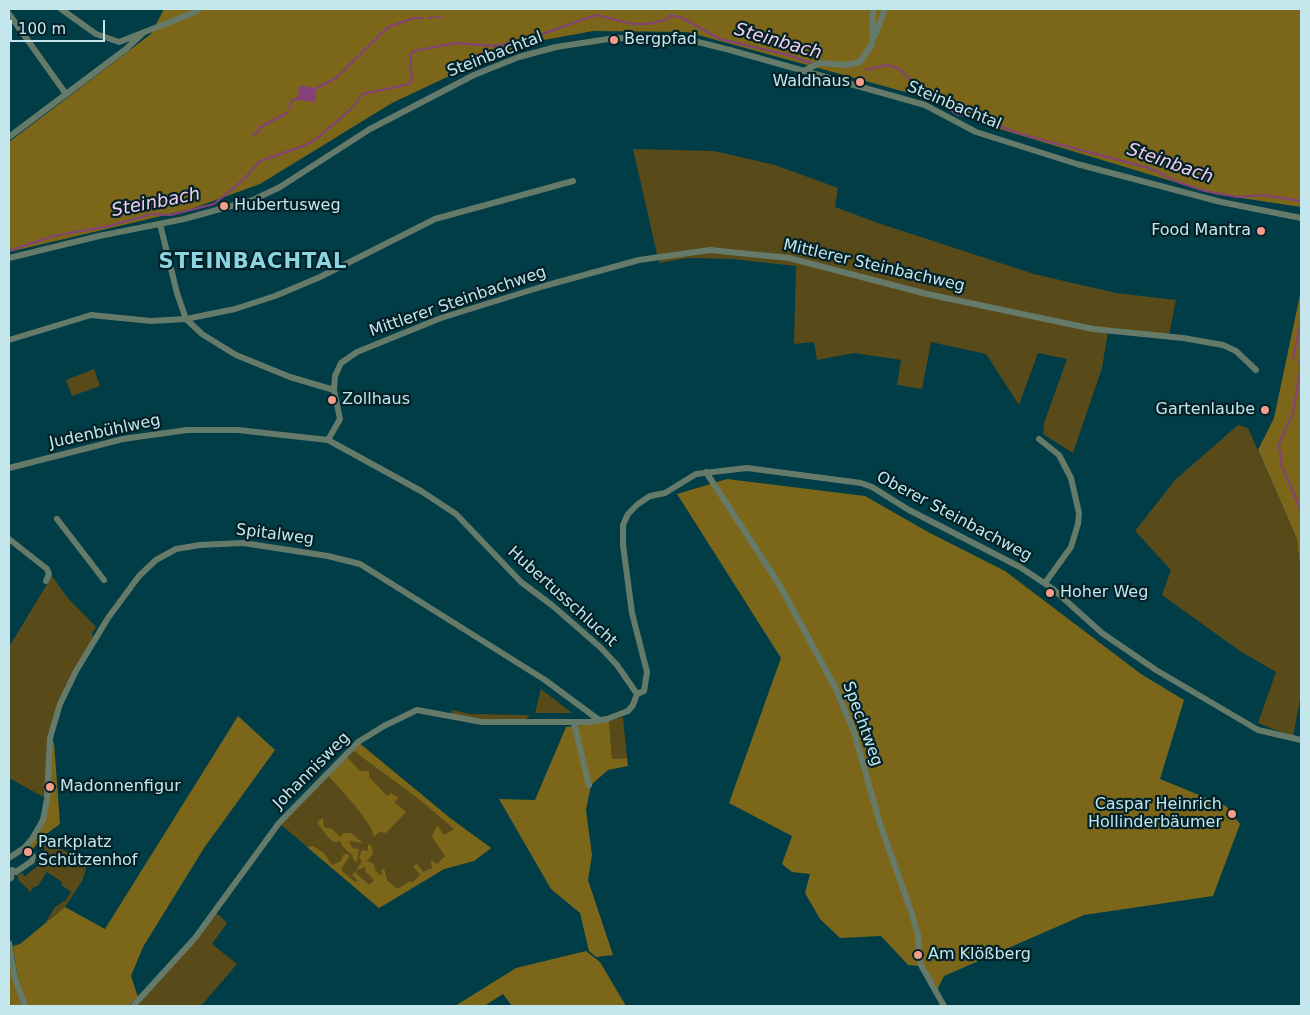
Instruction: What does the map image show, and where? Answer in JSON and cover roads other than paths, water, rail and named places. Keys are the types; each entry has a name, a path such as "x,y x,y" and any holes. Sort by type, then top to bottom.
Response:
{"street":[{"path":"61,9 80,24 111,41 128,40 199,9"},
{"path":"872,44 873,9"},
{"path":"803,71 820,63 846,65 860,62 872,44 884,9"},
{"path":"9,14 66,94"},
{"path":"9,137 126,50 143,33"},
{"name":"Steinbachtal","path":"9,258 99,236 160,224 253,200 280,187 370,129 439,92 520,57 556,47 615,38 686,39 925,105 976,132 1068,161 1184,194 1301,218"},
{"path":"9,340 91,316 133,321 186,319 234,309 275,296 320,277 435,219 573,182"},
{"path":"160,224 176,293 186,319 202,334 236,355 290,378 334,390 340,419 338,426 329,438"},
{"name":"Mittlerer Steinbachweg","path":"334,390 334,376 341,363 356,352 441,318 527,291 639,260 710,250 789,258 927,294 1093,329 1183,338 1222,345 1236,351 1256,370"},
{"name":"Judenbühlweg","path":"9,468 123,439 187,430 238,430 329,438"},
{"name":"Hubertusschlucht","path":"329,438 421,491 456,514 521,582 554,606 600,647 617,665 637,694"},
{"path":"1039,439 1059,455 1071,478 1079,513 1071,548 1045,584"},
{"name":"Oberer Steinbachweg","path":"637,694 644,691 648,672 632,613 623,545 623,525 628,514 650,496 665,493 690,477 706,472 747,468 872,487 909,510 1020,567 1045,584 1102,633 1156,670 1258,730 1301,740"},
{"name":"Spechtweg","path":"706,472 779,584 836,689 854,732 880,824 911,911 918,935 919,957 922,966 944,1006"},
{"path":"57,520 104,580"},
{"path":"9,539 47,569 49,574 46,581"},
{"name":"Spitalweg","path":"9,858 24,848 43,820 47,799 50,738 60,704 76,671 108,618 139,576 156,560 176,549 200,545 243,543 328,556 360,564 544,680 599,720"},
{"name":"Johannisweg","path":"133,1006 195,938 279,823 358,742 405,714 416,710 482,722 574,723 599,720 628,711 633,705 637,694"},
{"path":"574,723 589,785"},
{"path":"9,879 11,878 10,870 16,872 32,860 32,856 24,848"},
{"path":"9,943 15,978 25,1006"}],"waterway":[{"name":"Steinbach","path":"9,251 53,236 109,226 152,214 171,215 214,204 243,180 260,161 315,140 351,109 363,94 409,84 412,79 410,55 414,51 455,43 494,46 528,39 596,15 633,24 647,24 665,20 671,15 682,18 720,39 788,55 813,64"},
{"path":"428,18 432,17"},
{"path":"436,17 441,17"},
{"path":"313,90 336,78 388,27 414,18 422,18"},
{"name":"Steinbach","path":"866,70 886,65 898,68 927,95 958,115 970,116 1024,135 1149,168 1177,182 1205,191 1237,197 1263,195 1301,201"},
{"path":"289,109 292,101 298,98"},
{"path":"253,135 259,131 259,128 287,113"},
{"path":"1293,359 1301,321"},
{"path":"1298,360 1301,365 1293,412 1279,444 1281,464 1301,511"}],"place":[{"name":"Bergpfad","path":"614,40"},
{"name":"Waldhaus","path":"860,82"},
{"name":"Hubertusweg","path":"224,206"},
{"name":"Food Mantra","path":"1261,231"},
{"name":"Zollhaus","path":"332,400"},
{"name":"Gartenlaube","path":"1265,410"},
{"name":"Hoher Weg","path":"1050,593"},
{"name":"Madonnenfigur","path":"50,787"},
{"name":"Caspar Heinrich Hollinderbäumer","path":"1232,814"},
{"name":"Parkplatz Schützenhof","path":"28,852"},
{"name":"Am Klößberg","path":"918,955"}],"district":[{"name":"STEINBACHTAL","path":"253,263"}]}
